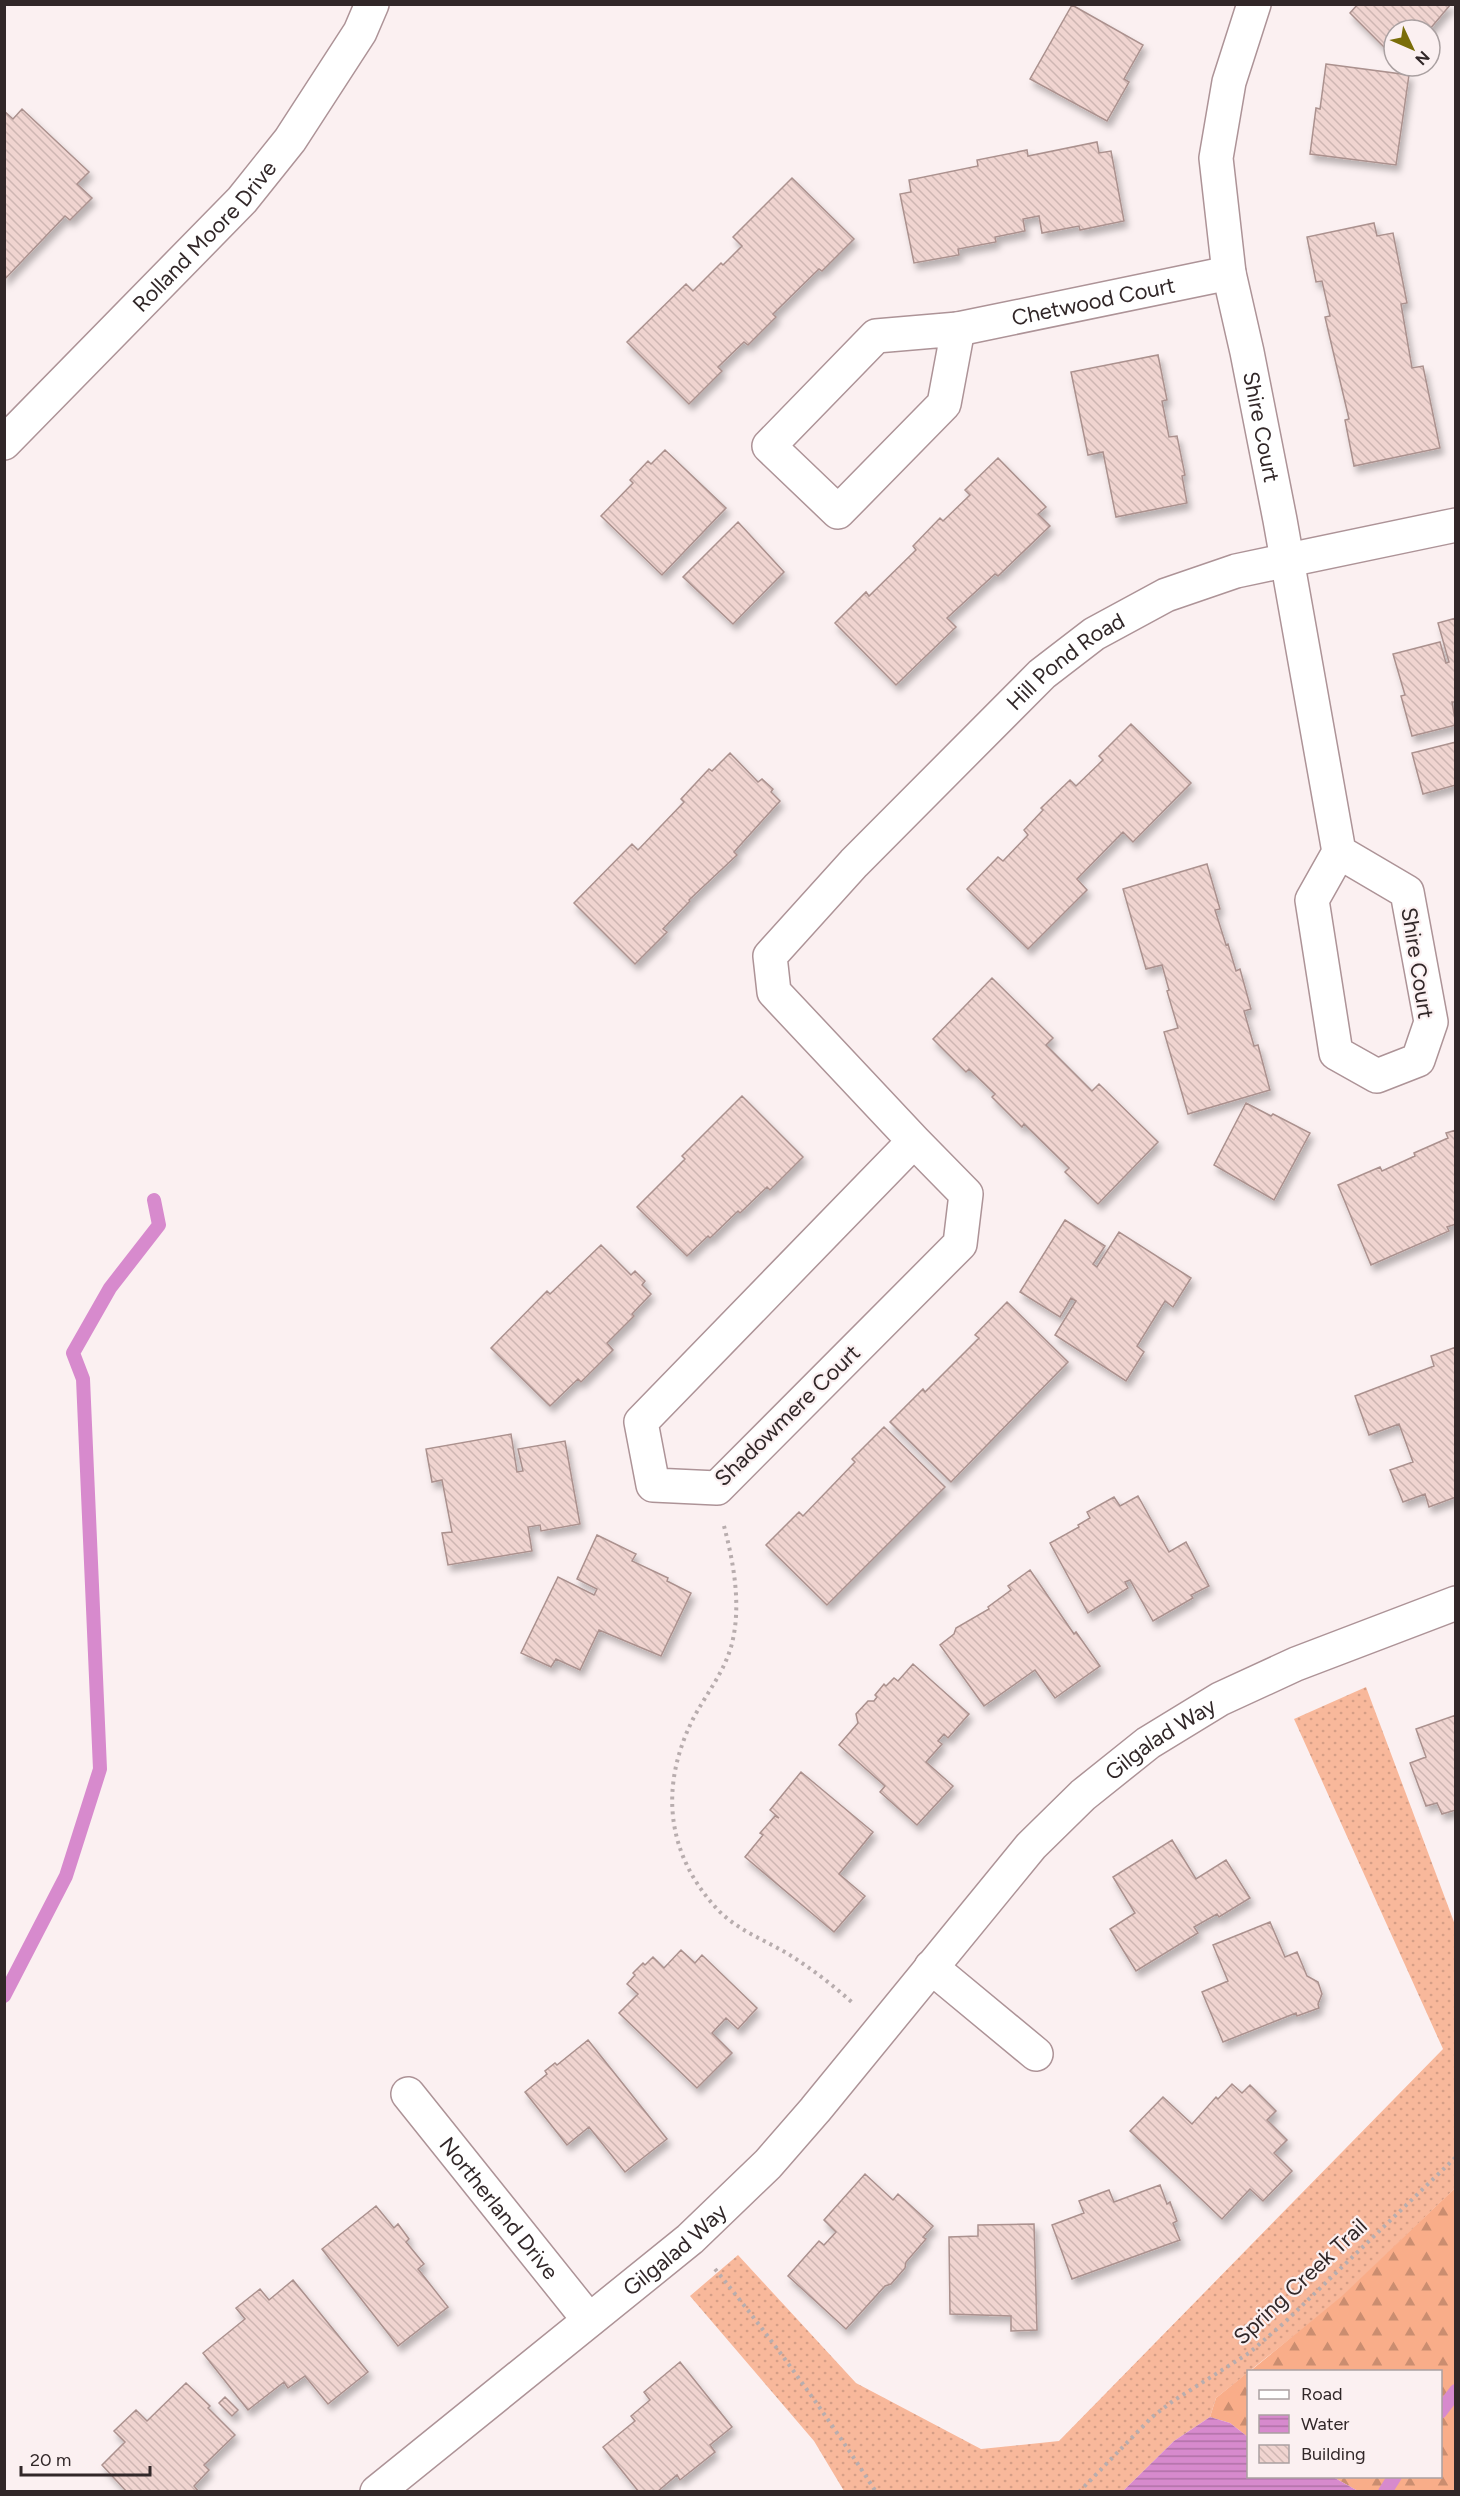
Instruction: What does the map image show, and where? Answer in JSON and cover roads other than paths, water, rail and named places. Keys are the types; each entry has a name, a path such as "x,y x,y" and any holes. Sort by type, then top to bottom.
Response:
{"street":[{"name":"Rolland Moore Drive","path":"4,443 242,200 290,140 360,32 372,4"},
{"name":"Shire Court","path":"1254,4 1229,82 1216,158 1229,273 1247,352 1287,560 1339,852 1312,900 1336,1053 1377,1077 1418,1060 1431,1022 1407,892 1339,852"},
{"name":"Chetwood Court","path":"958,330 944,404 838,512 769,446 876,336 958,330 1229,273"},
{"name":"Hill Pond Road","path":"770,956 854,863 1042,674 1094,634 1166,595 1236,571 1455,525"},
{"name":"Shadowmere Court","path":"770,956 774,992 966,1194 960,1244 717,1488 652,1485 641,1422 914,1141"},
{"name":"Gilgalad Way","path":"377,2492 690,2239 768,2164 1032,1846 1083,1795 1149,1743 1220,1699 1296,1664 1455,1603"},
{"path":"931,1967 1036,2054"},
{"name":"Northerland Drive","path":"408,2094 589,2320"}],"water":[{"path":"1210,2417 1230,2423 1247,2436 1247,2478 1335,2478 1358,2491 1123,2491 1174,2441"}],"waterway":[{"path":"4,1996 66,1876 100,1769 83,1379 73,1353 110,1288 159,1225 154,1200"},
{"path":"1442,2409 1456,2391"},
{"path":"1385,2492 1394,2478"}]}
